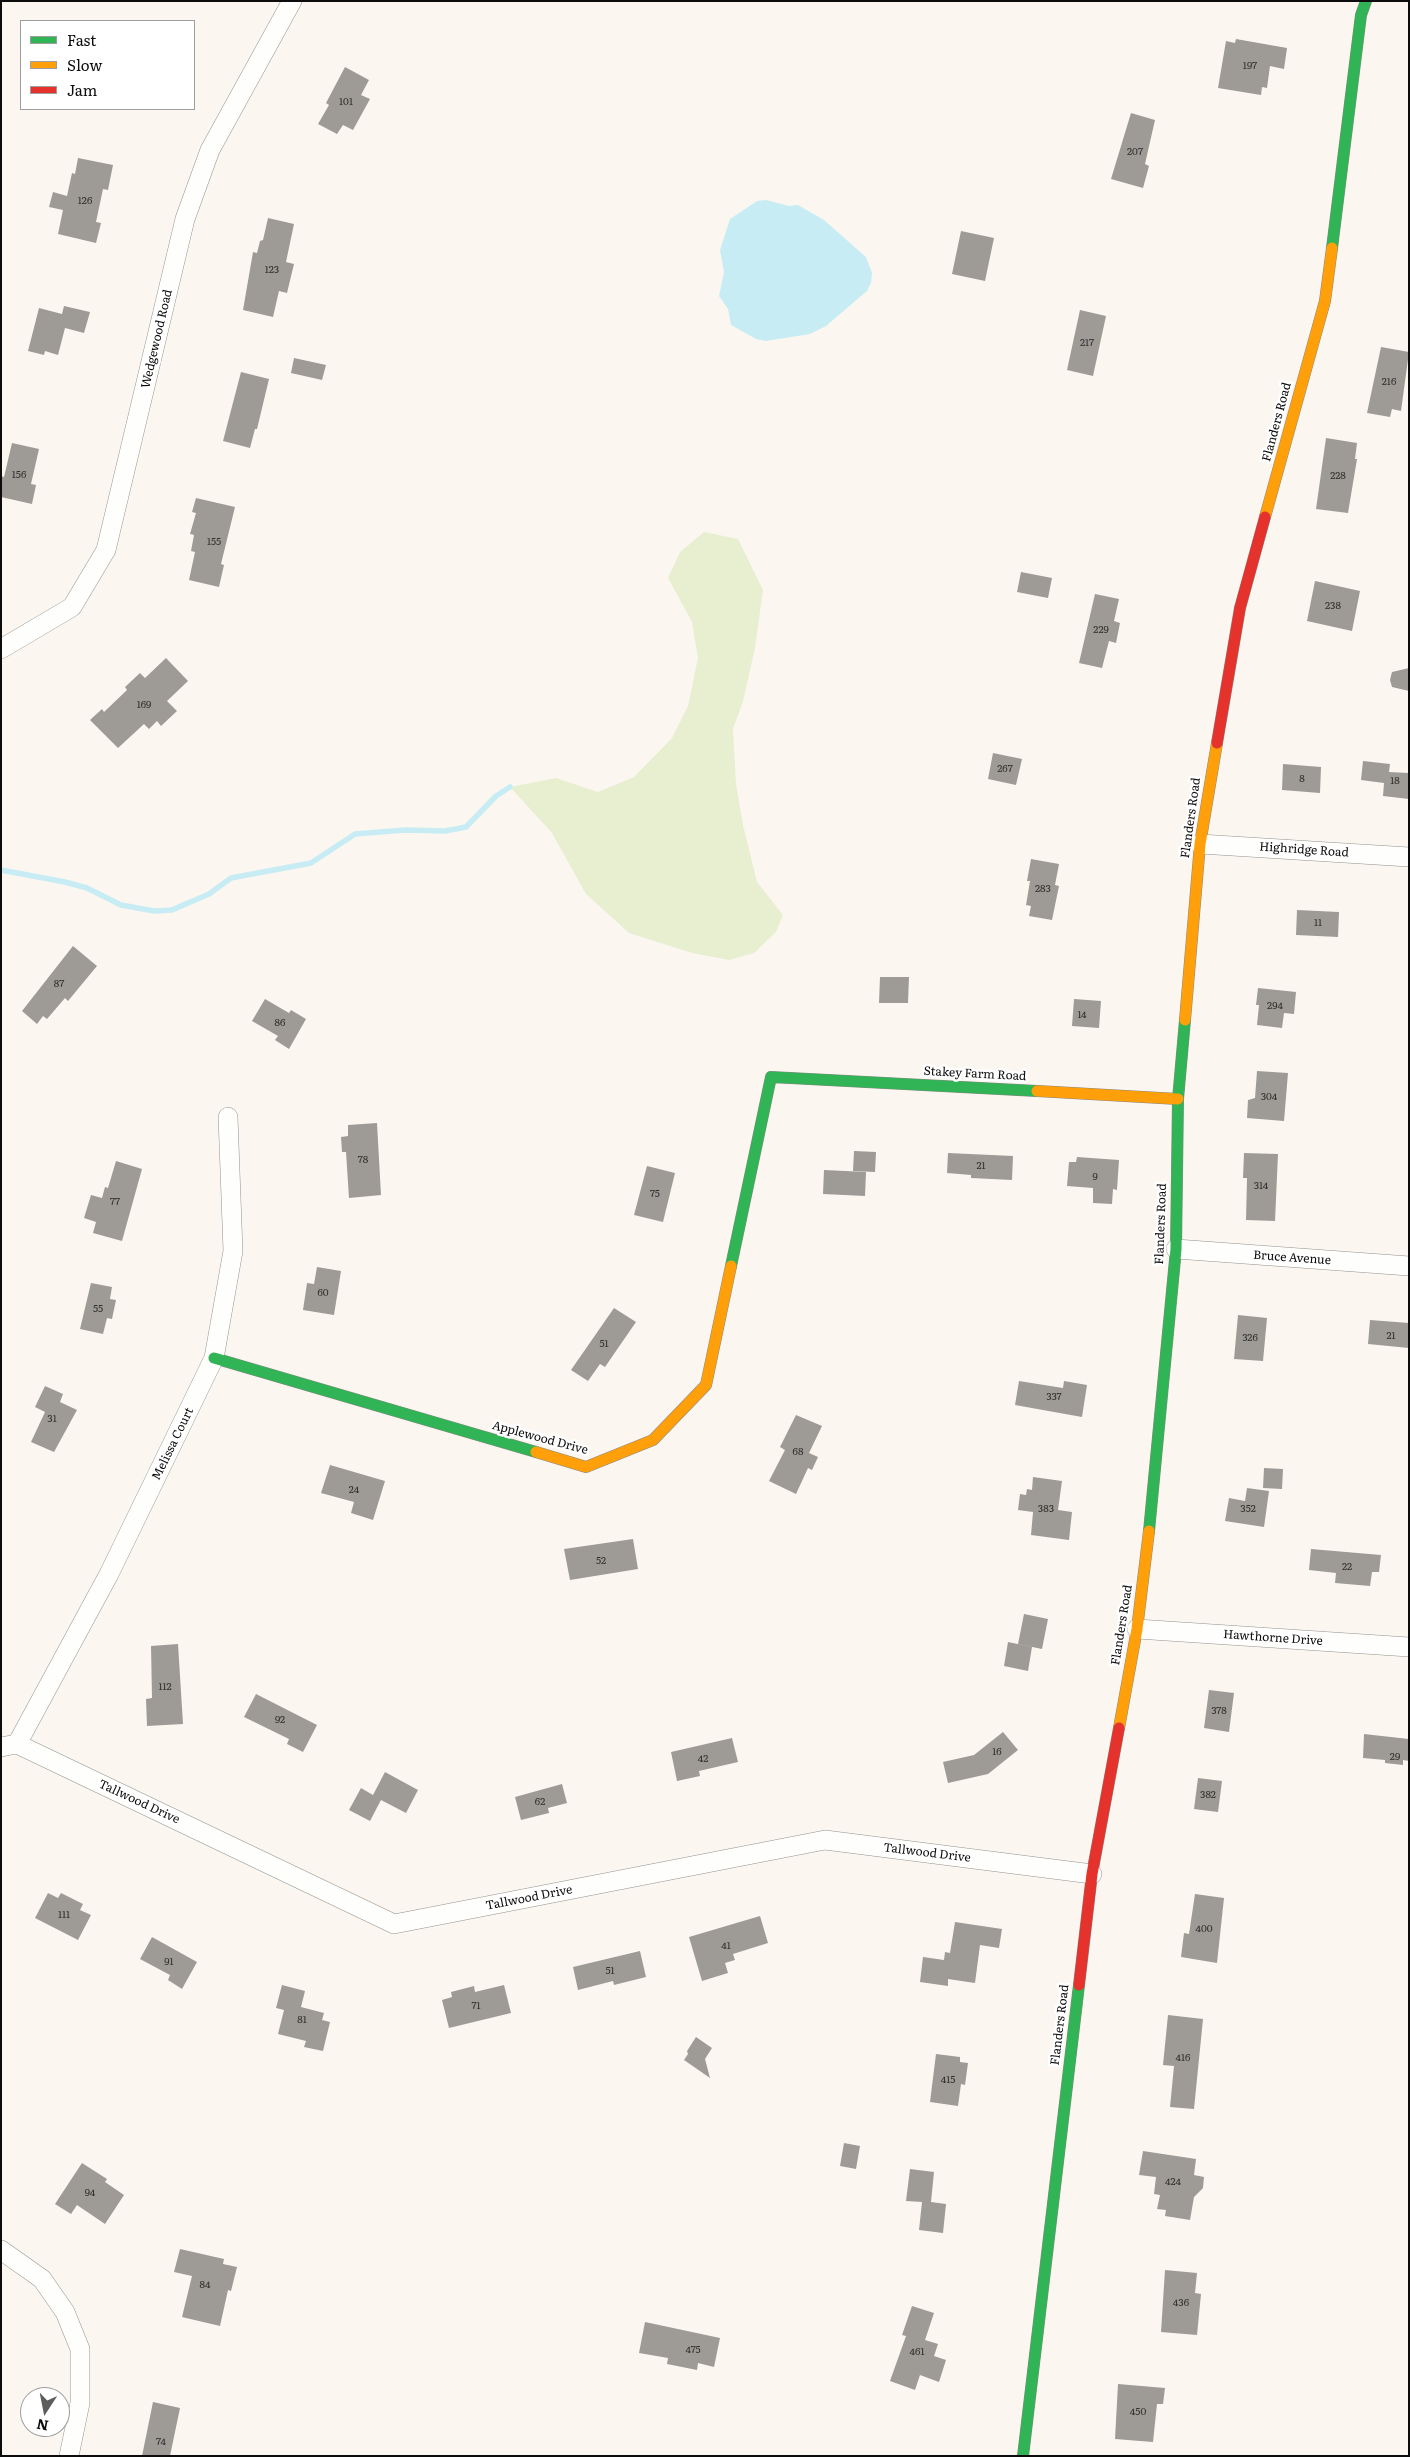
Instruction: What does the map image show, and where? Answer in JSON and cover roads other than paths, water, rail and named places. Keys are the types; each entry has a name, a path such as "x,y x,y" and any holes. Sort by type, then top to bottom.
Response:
{"street":[{"name":"Wedgewood Road","path":"1,649 72,607 106,550 185,219 210,150 292,1"},
{"name":"Flanders Road","path":"1023,2456 1092,1874 1137,1629 1154,1492 1176,1249 1178,1099 1200,844 1240,608 1325,301 1361,15 1366,1"},
{"name":"Highridge Road","path":"1200,844 1409,857"},
{"name":"Stakey Farm Road","path":"771,1076 1178,1099"},
{"name":"Applewood Drive","path":"214,1358 586,1468 653,1440 706,1385 771,1076"},
{"name":"Melissa Court","path":"9,1746 109,1574 214,1358 233,1251 228,1117"},
{"name":"Bruce Avenue","path":"1176,1249 1409,1266"},
{"name":"Hawthorne Drive","path":"1137,1629 1409,1647"},
{"name":"Tallwood Drive","path":"9,1746 394,1924 824,1840 1092,1874"},
{"path":"1,2250 42,2279 65,2312 80,2349 80,2403 69,2456"}],"water":[{"path":"766,200 789,206 798,205 824,220 866,257 872,273 871,283 867,291 826,326 810,334 766,341 756,339 731,325 728,309 719,296 724,272 720,250 730,219 757,201"}],"waterway":[{"path":"1,870 87,888 121,905 154,911 172,910 209,894 231,878 311,863 355,834 405,830 445,831 466,827 496,796 510,787"}]}
